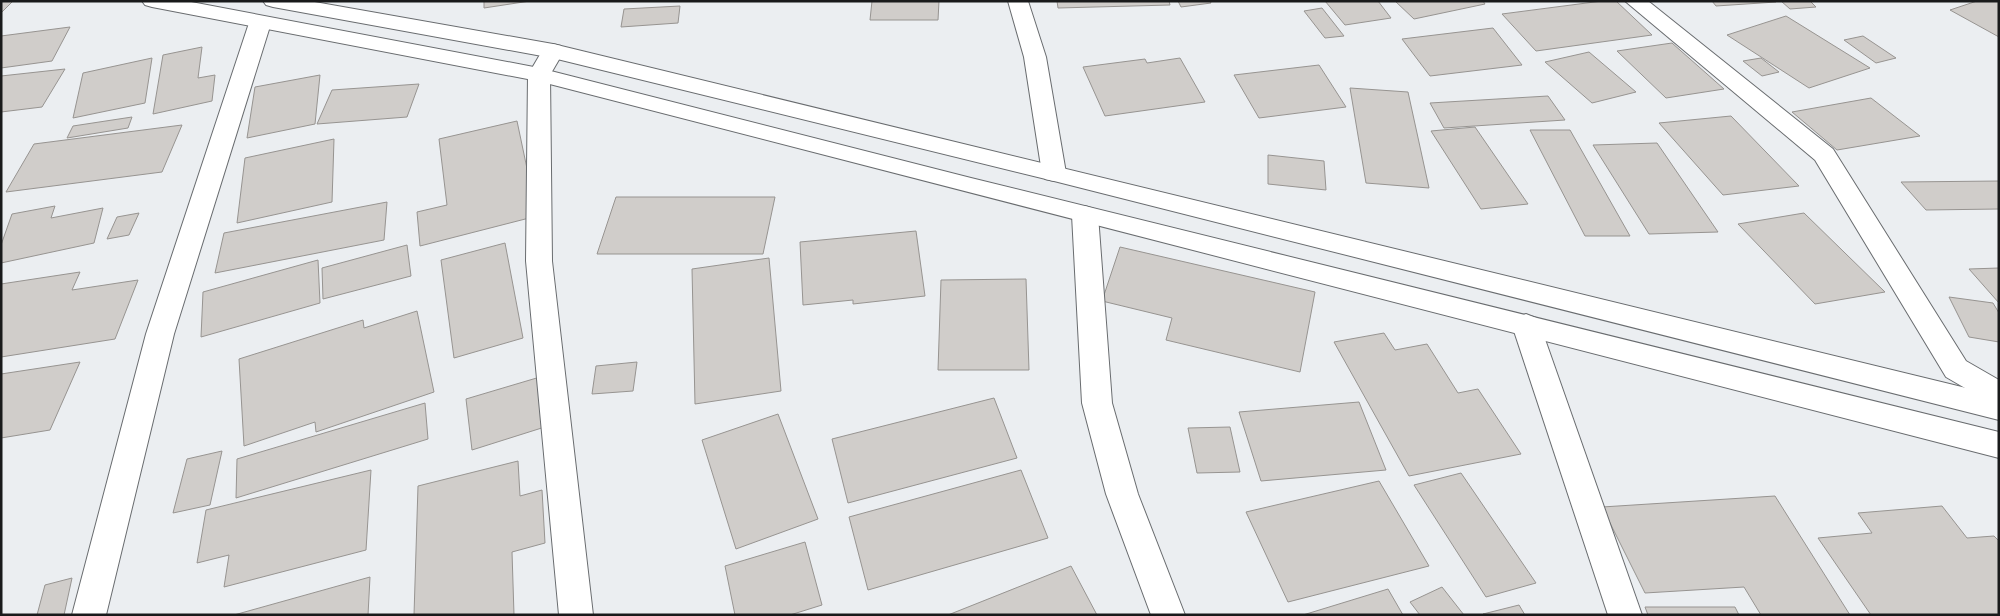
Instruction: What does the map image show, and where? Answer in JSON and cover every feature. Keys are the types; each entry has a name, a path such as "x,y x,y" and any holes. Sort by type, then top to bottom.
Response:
{"main road":[{"path":"152,1 271,7 553,51 1054,173 1999,408"},
{"path":"1018,1 1035,57 1054,173"},
{"path":"1635,1 1824,155 1956,368 1999,394"},
{"path":"271,7 1085,215 1526,324 1999,445"},
{"path":"90,615 160,334 271,7"},
{"path":"553,51 539,75 539,261 576,615"},
{"path":"1085,215 1098,403 1122,494 1168,615"},
{"path":"1526,324 1625,615"}],"building":[{"path":"1,1 13,1 1,13"},
{"path":"484,1 530,1 484,8"},
{"path":"872,1 939,1 938,20 870,20"},
{"path":"1057,1 1169,1 1170,5 1058,8"},
{"path":"1178,1 1210,1 1211,3 1181,7"},
{"path":"1325,1 1378,1 1391,18 1345,25"},
{"path":"1395,1 1483,1 1485,4 1414,19"},
{"path":"1602,1 1616,1 1652,35 1536,51 1502,14"},
{"path":"1712,1 1775,1 1776,2 1716,6"},
{"path":"1781,1 1810,1 1816,7 1790,9"},
{"path":"1977,1 1999,1 1999,37 1950,10"},
{"path":"680,6 678,23 621,27 624,9"},
{"path":"1322,8 1344,36 1325,38 1304,11"},
{"path":"1786,16 1870,68 1809,88 1727,35"},
{"path":"70,27 52,61 1,68 1,36"},
{"path":"1493,28 1522,65 1430,76 1402,39"},
{"path":"1863,36 1896,58 1876,63 1844,40"},
{"path":"1672,43 1724,89 1666,98 1617,51"},
{"path":"202,47 198,78 215,75 212,101 153,114 163,55"},
{"path":"1589,52 1636,92 1592,103 1545,62"},
{"path":"152,58 145,103 73,118 83,73"},
{"path":"1180,58 1205,102 1105,116 1083,67 1145,59 1147,63"},
{"path":"1761,58 1779,72 1762,76 1743,61"},
{"path":"1319,65 1346,107 1259,118 1234,75"},
{"path":"65,69 42,107 1,112 1,76"},
{"path":"320,75 315,124 247,138 255,87"},
{"path":"419,84 407,117 317,124 332,90"},
{"path":"1350,88 1408,92 1429,188 1366,183"},
{"path":"1548,96 1565,120 1444,128 1430,103"},
{"path":"1871,98 1920,136 1837,150 1792,112"},
{"path":"1731,116 1799,186 1723,195 1659,123"},
{"path":"132,117 128,128 67,138 73,126"},
{"path":"517,121 537,216 420,246 417,212 447,205 439,139"},
{"path":"182,125 162,172 6,192 34,144"},
{"path":"1475,127 1528,204 1481,209 1431,131"},
{"path":"1530,130 1570,130 1630,236 1585,236"},
{"path":"334,139 332,202 237,223 245,158"},
{"path":"1657,143 1718,232 1649,234 1593,145"},
{"path":"1268,155 1324,161 1326,190 1268,184"},
{"path":"1999,181 1999,209 1926,210 1901,182"},
{"path":"616,197 775,197 763,254 597,254"},
{"path":"387,202 384,240 215,273 224,233"},
{"path":"55,206 51,218 103,208 94,243 1,263 1,245 12,214"},
{"path":"139,213 129,235 107,239 117,217"},
{"path":"1804,213 1885,292 1815,304 1738,224"},
{"path":"916,231 925,296 853,304 853,300 803,305 800,242"},
{"path":"505,243 523,338 454,358 441,260"},
{"path":"407,245 411,276 323,299 322,268"},
{"path":"1120,247 1315,292 1300,372 1166,340 1172,318 1102,301"},
{"path":"769,258 781,391 695,404 692,269"},
{"path":"318,260 320,303 201,337 203,292"},
{"path":"1999,268 1999,303 1969,269"},
{"path":"80,272 72,290 138,280 115,339 1,357 1,284"},
{"path":"1026,279 1029,370 938,370 941,280"},
{"path":"1949,297 1993,303 1999,313 1999,342 1969,337"},
{"path":"417,311 434,392 316,432 315,422 244,446 239,359 363,320 364,328"},
{"path":"1384,333 1395,350 1427,344 1458,393 1478,389 1521,454 1409,476 1334,342"},
{"path":"80,362 50,430 1,438 1,374"},
{"path":"637,362 633,391 592,394 596,366"},
{"path":"540,377 548,426 472,450 466,399"},
{"path":"994,398 1017,458 848,503 832,439"},
{"path":"1359,402 1386,470 1261,481 1239,412"},
{"path":"425,403 428,439 236,498 237,459"},
{"path":"778,414 818,519 736,549 702,440"},
{"path":"1230,427 1240,472 1197,473 1188,428"},
{"path":"222,451 210,505 173,513 187,459"},
{"path":"518,461 520,496 542,490 545,543 512,552 514,615 414,615 418,486"},
{"path":"371,470 366,550 224,587 229,555 197,563 206,510"},
{"path":"1021,470 1048,538 868,590 849,517"},
{"path":"1461,473 1536,583 1486,597 1414,485"},
{"path":"1379,481 1429,566 1288,602 1246,512"},
{"path":"1775,496 1850,615 1761,615 1744,587 1645,593 1602,507"},
{"path":"1942,506 1967,538 1994,536 1999,541 1999,615 1871,615 1818,538 1872,533 1858,513"},
{"path":"805,542 822,605 790,615 735,615 725,566"},
{"path":"1071,566 1097,615 948,615"},
{"path":"370,577 368,615 234,615"},
{"path":"72,578 64,615 37,615 45,585"},
{"path":"1442,587 1464,615 1420,615 1410,602"},
{"path":"1388,589 1403,615 1303,615"},
{"path":"1519,605 1525,615 1483,614"},
{"path":"1645,607 1735,607 1739,615 1648,615"}]}
